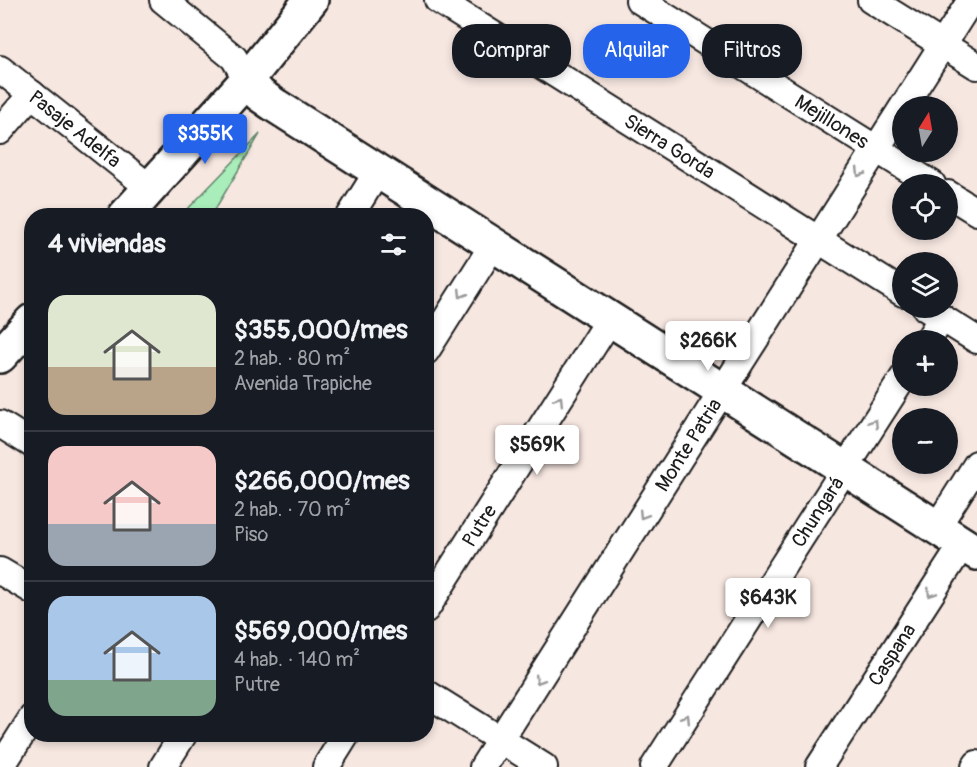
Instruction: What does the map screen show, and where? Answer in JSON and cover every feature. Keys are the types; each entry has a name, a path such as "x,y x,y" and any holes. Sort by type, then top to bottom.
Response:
{"street":[{"path":"163,0 234,58 247,80 260,95 276,106 959,541"},
{"path":"132,208 247,80 311,0"},
{"name":"Sierra Gorda","path":"438,0 892,286"},
{"name":"Mejillones","path":"639,0 916,174"},
{"path":"871,0 977,66"},
{"name":"Monte Patria","path":"483,767 971,0"},
{"name":"Pasaje Adelfa","path":"0,69 150,188"},
{"path":"0,131 32,94"},
{"path":"355,208 378,171"},
{"path":"958,200 977,212"},
{"path":"434,338 493,245"},
{"path":"942,318 977,340"},
{"name":"Putre","path":"434,596 610,320"},
{"path":"0,356 24,330"},
{"name":"Chungará","path":"654,767 892,395"},
{"path":"0,424 24,439"},
{"name":"Caspana","path":"819,767 959,541 977,464"},
{"path":"0,571 24,586"},
{"path":"434,698 544,767"},
{"path":"1,767 17,728"},
{"path":"163,767 179,742"},
{"path":"326,767 342,742"}],"green space":[{"path":"260,134 216,208 189,208"}]}
